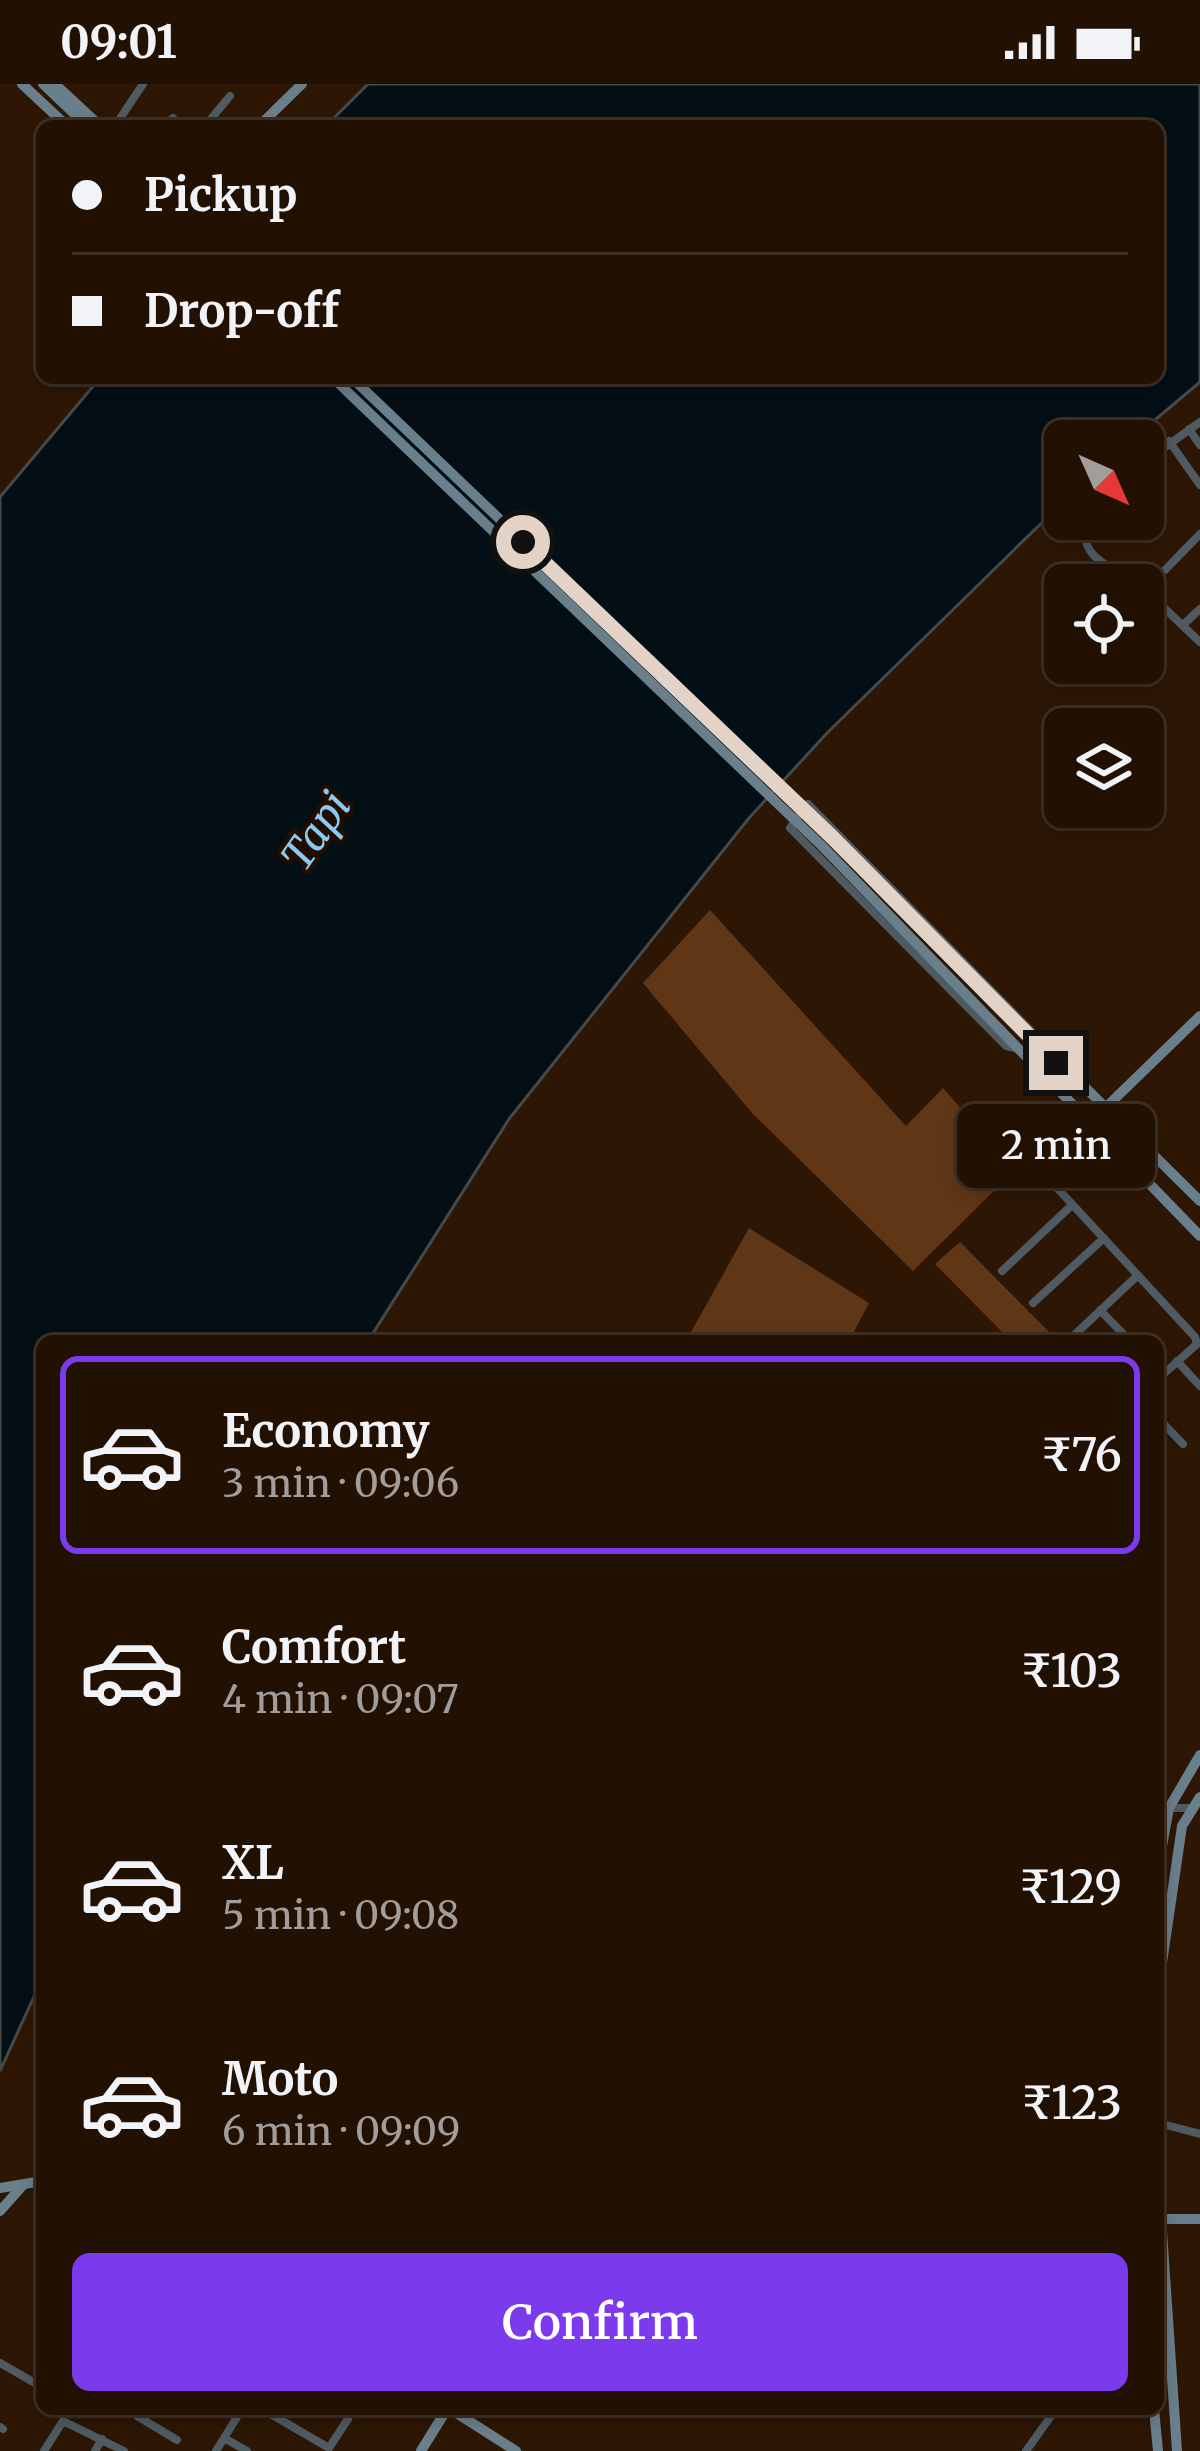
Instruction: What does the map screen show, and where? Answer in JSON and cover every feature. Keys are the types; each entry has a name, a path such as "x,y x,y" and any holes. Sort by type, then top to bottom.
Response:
{"main road":[{"path":"22,84 61,120"},
{"path":"43,84 82,120"},
{"path":"55,84 94,120"},
{"path":"265,120 302,84"},
{"path":"339,384 827,841"},
{"path":"358,384 827,841 1027,1044 1200,1236"},
{"path":"1088,1117 1104,1109 1200,1016"},
{"path":"1027,1044 1104,1109 1200,1201"},
{"path":"1164,1810 1200,1755"},
{"path":"1164,1949 1182,1826 1196,1802"},
{"path":"0,2188 36,2181"},
{"path":"0,2211 27,2182"},
{"path":"1164,2219 1200,2219"},
{"path":"1164,2271 1178,2451"},
{"path":"421,2451 445,2415"},
{"path":"459,2415 516,2451"},
{"path":"1155,2415 1158,2451"}],"street":[{"path":"119,120 143,84"},
{"path":"210,120 230,96"},
{"path":"1164,446 1200,422"},
{"path":"1189,429 1200,445"},
{"path":"1169,442 1200,485"},
{"path":"1166,570 1200,534"},
{"path":"1087,540 1091,554 1107,564"},
{"path":"1191,543 1200,552"},
{"path":"1164,607 1200,642"},
{"path":"1186,628 1200,609"},
{"path":"1186,628 1200,621"},
{"path":"808,804 1029,1023 1027,1044 1006,1046 790,828 808,804"},
{"path":"1088,1117 1034,1161 1197,1340 1164,1370"},
{"path":"1002,1271 1072,1205"},
{"path":"1033,1303 1104,1238"},
{"path":"1074,1335 1138,1275"},
{"path":"1100,1310 1124,1335"},
{"path":"1177,1361 1200,1386"},
{"path":"1164,1424 1183,1444"},
{"path":"1164,1812 1196,1802"},
{"path":"1164,2125 1200,2134"},
{"path":"0,2363 36,2384"},
{"path":"44,2451 63,2415"},
{"path":"137,2415 177,2440"},
{"path":"216,2451 238,2415"},
{"path":"272,2415 328,2450 349,2419"},
{"path":"1026,2451 1052,2415"},
{"path":"63,2421 124,2451"},
{"path":"224,2438 247,2451"},
{"path":"95,2451 102,2440"}],"shaded area":[{"path":"710,910 906,1126 943,1088 1015,1170 913,1271 752,1113 643,983"},
{"path":"749,1228 869,1303 852,1335 689,1335"},
{"path":"960,1242 1052,1335 1005,1335 935,1264"}],"water":[{"name":"Tapi","path":"368,84 1200,84 1200,382 1155,420 1044,420 1044,521 827,733 749,818 509,1119 372,1335 36,1335 36,1992 0,2071 0,497 95,384 1164,384 1164,120 332,120"}],"route":[{"path":"523,542 832,837 1056,1063"}]}
